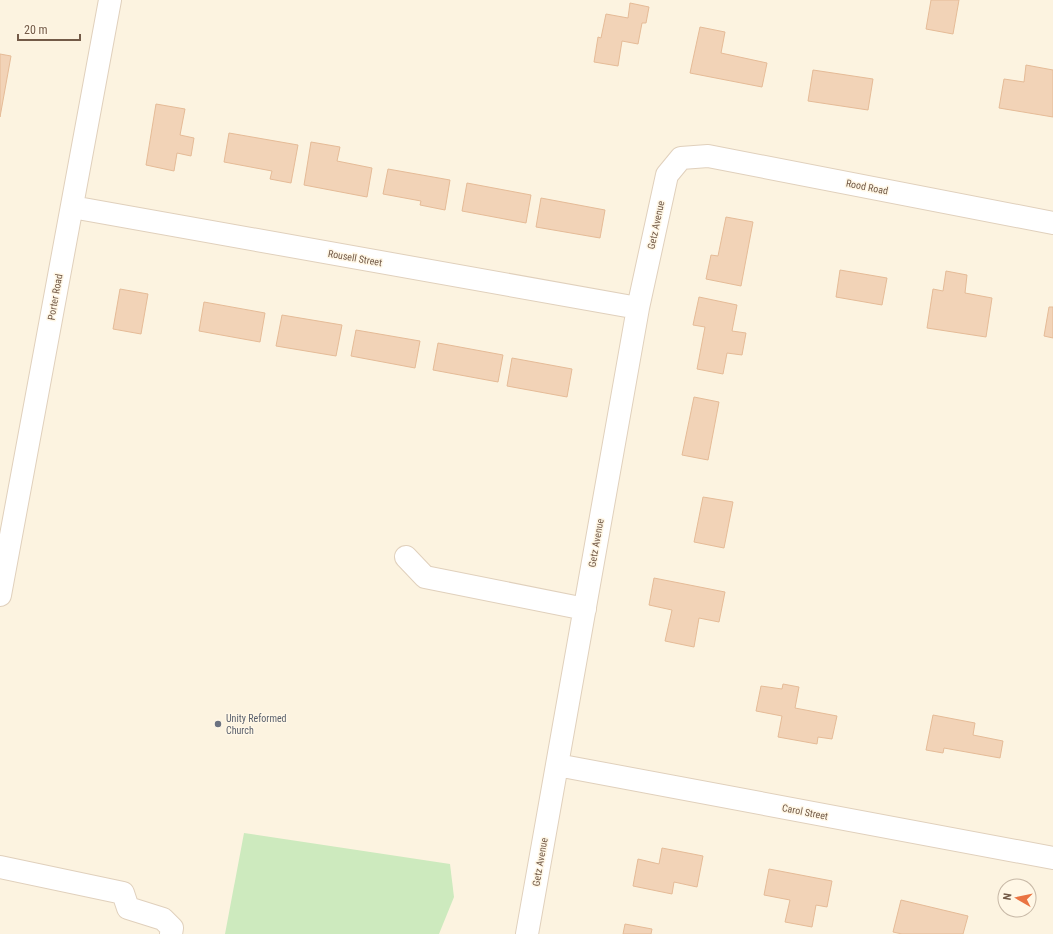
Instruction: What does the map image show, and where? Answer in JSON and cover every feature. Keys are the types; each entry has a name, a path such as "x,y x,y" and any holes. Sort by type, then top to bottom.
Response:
{"street":[{"name":"Porter Road","path":"0,595 9,501 72,207 110,0"},
{"name":"Rood Road","path":"681,158 708,156 1053,223"},
{"name":"Getz Avenue","path":"527,934 638,308 667,175 681,158"},
{"name":"Rousell Street","path":"72,207 638,308"},
{"path":"406,557 425,577 585,609"},
{"name":"Carol Street","path":"557,765 1053,858"},
{"path":"0,867 123,893 128,908 163,919 172,928 171,934"}],"green space":[{"path":"244,833 450,864 454,897 439,934 225,934"}],"building":[{"path":"931,0 959,0 953,34 926,29"},
{"path":"630,3 649,7 646,23 642,23 638,44 622,41 618,66 594,62 598,37 601,38 606,14 628,18"},
{"path":"700,27 725,32 721,53 767,63 762,87 690,73"},
{"path":"0,54 11,56 0,117"},
{"path":"1026,65 1053,70 1053,117 999,108 1004,79 1024,82"},
{"path":"813,70 873,79 868,110 808,101"},
{"path":"156,104 185,109 180,135 194,138 191,156 177,153 174,171 146,165"},
{"path":"229,133 298,145 291,183 270,179 272,171 224,162"},
{"path":"311,142 340,147 337,161 372,168 367,197 304,185"},
{"path":"388,169 450,180 445,210 420,205 421,201 383,194"},
{"path":"467,183 531,195 526,223 462,211"},
{"path":"541,198 605,210 600,238 536,227"},
{"path":"726,217 753,222 741,286 706,279 711,255 718,256"},
{"path":"840,270 887,278 882,305 836,297"},
{"path":"946,271 967,275 965,293 992,298 986,337 927,328 933,289 943,291"},
{"path":"120,289 148,294 141,334 113,329"},
{"path":"699,297 737,305 732,331 746,333 742,355 727,353 723,374 697,369 705,327 693,325"},
{"path":"204,302 265,313 260,342 199,331"},
{"path":"1049,307 1053,307 1053,338 1044,336"},
{"path":"282,315 342,325 336,356 276,346"},
{"path":"356,330 420,341 415,368 351,356"},
{"path":"438,343 503,355 498,382 433,370"},
{"path":"512,358 572,369 567,397 507,386"},
{"path":"694,397 719,402 708,460 682,455"},
{"path":"703,497 733,502 724,548 694,542"},
{"path":"654,578 725,592 719,622 699,618 694,647 665,641 672,610 649,605"},
{"path":"783,684 799,687 795,708 837,716 832,739 818,737 817,744 778,737 782,716 756,711 761,686 782,689"},
{"path":"933,715 975,723 973,735 1003,741 1000,758 944,748 943,753 926,750"},
{"path":"662,848 703,856 697,887 674,882 672,894 633,886 638,859 659,864"},
{"path":"769,869 832,881 827,907 816,905 812,927 785,922 790,900 764,895"},
{"path":"901,900 968,916 963,934 902,934 893,932"},
{"path":"625,924 652,929 651,934 623,934"}],"place":[{"name":"Unity Reformed Church","path":"218,724"}]}
